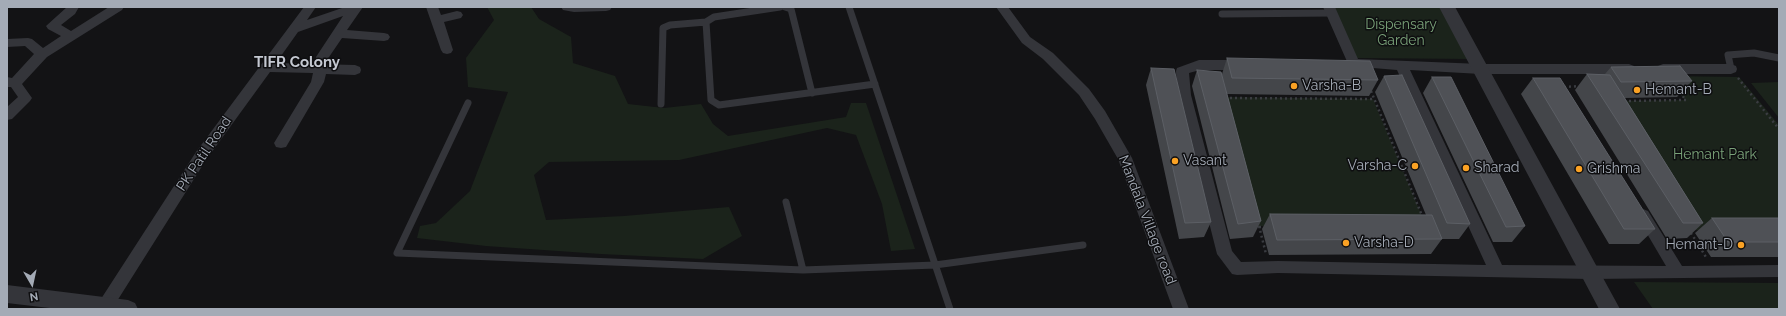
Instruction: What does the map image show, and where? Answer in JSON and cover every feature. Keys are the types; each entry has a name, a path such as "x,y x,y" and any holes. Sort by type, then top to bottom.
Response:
{"street":[{"path":"71,36 52,26 71,11 73,7"},
{"path":"7,115 25,98 11,82 42,54 118,7"},
{"name":"PK Patil Road","path":"105,307 201,156 310,7"},
{"path":"292,30 356,7"},
{"path":"281,143 317,82 321,63 338,33 356,7"},
{"path":"432,7 447,50"},
{"path":"567,7 606,7"},
{"name":"Mandala Village road","path":"1002,7 1026,40 1048,56 1084,92 1100,115 1125,158 1181,309"},
{"path":"1447,7 1610,309"},
{"path":"1331,10 1357,64"},
{"path":"437,20 457,15"},
{"path":"338,33 384,37"},
{"path":"7,43 28,42 42,54"},
{"path":"266,68 321,63 354,70"},
{"path":"1254,64 1199,65 1182,71 1184,95 1225,254 1237,269 1278,267 1590,273 1779,271"},
{"path":"1339,64 1480,69 1731,69"},
{"path":"1402,66 1497,271"},
{"path":"1554,69 1564,87"},
{"path":"1636,202 1677,271"},
{"path":"7,294 128,309"}],"lane":[{"path":"661,104 663,28 670,24 706,22 714,17 780,7"},
{"path":"785,7 791,9 812,93"},
{"path":"849,7 950,309"},
{"path":"1222,14 1331,10"},
{"path":"706,22 711,100 719,104 875,84"},
{"path":"1731,69 1728,55 1754,53 1779,58"},
{"path":"468,103 397,253 803,270 935,265 1083,245"},
{"path":"786,202 803,270"}],"path":[{"path":"1357,64 1374,99 1424,220"},
{"path":"1623,101 1686,100 1663,69"},
{"path":"1731,69 1779,129"},
{"path":"1564,87 1584,86"},
{"path":"1225,106 1223,98 1374,99"},
{"path":"1257,219 1270,268"},
{"path":"1259,227 1275,227"},
{"path":"1696,230 1689,230 1714,271"},
{"path":"1661,243 1697,242"}],"green space":[{"path":"487,7 531,7 539,19 571,37 573,63 615,76 628,104 664,108 701,104 713,124 728,136 846,117 851,103 866,103 915,249 891,251 882,204 856,135 827,128 679,160 549,162 534,175 546,220 624,216 729,207 742,236 703,259 486,246 417,238 420,226 436,223 470,191 508,92 468,87 466,58 494,20"},
{"name":"Dispensary Garden","path":"1332,7 1445,7 1472,59 1355,58"},
{"name":"Hemant Park","path":"1665,76 1739,77 1779,125 1779,231 1689,230 1608,101 1685,100"},
{"path":"1779,82 1779,118 1751,83"},
{"path":"1224,97 1373,99 1427,228 1259,226"},
{"path":"1634,282 1779,283 1779,309 1653,309"}],"building":[{"path":"1227,58 1370,61 1378,80 1232,78"},
{"path":"1680,66 1692,81 1621,82 1611,67"},
{"path":"1151,68 1174,69 1211,222 1185,223"},
{"path":"1197,70 1221,72 1261,221 1238,224"},
{"path":"1587,74 1610,75 1703,223 1683,223"},
{"path":"1402,75 1470,224 1447,223 1384,76"},
{"path":"1432,77 1451,77 1525,226 1506,227"},
{"path":"1533,78 1560,78 1655,229 1624,229"},
{"path":"1270,214 1432,215 1442,239 1277,240"},
{"path":"1712,218 1779,218 1779,242 1728,242"}],"place":[{"name":"Varsha-B","path":"1294,86"},
{"name":"Hemant-B","path":"1637,90"},
{"name":"Vasant","path":"1175,161"},
{"name":"Varsha-C","path":"1415,166"},
{"name":"Sharad","path":"1466,168"},
{"name":"Grishma","path":"1579,169"},
{"name":"Varsha-D","path":"1346,243"},
{"name":"Hemant-D","path":"1741,245"}],"district":[{"name":"TIFR Colony","path":"297,62"}]}
